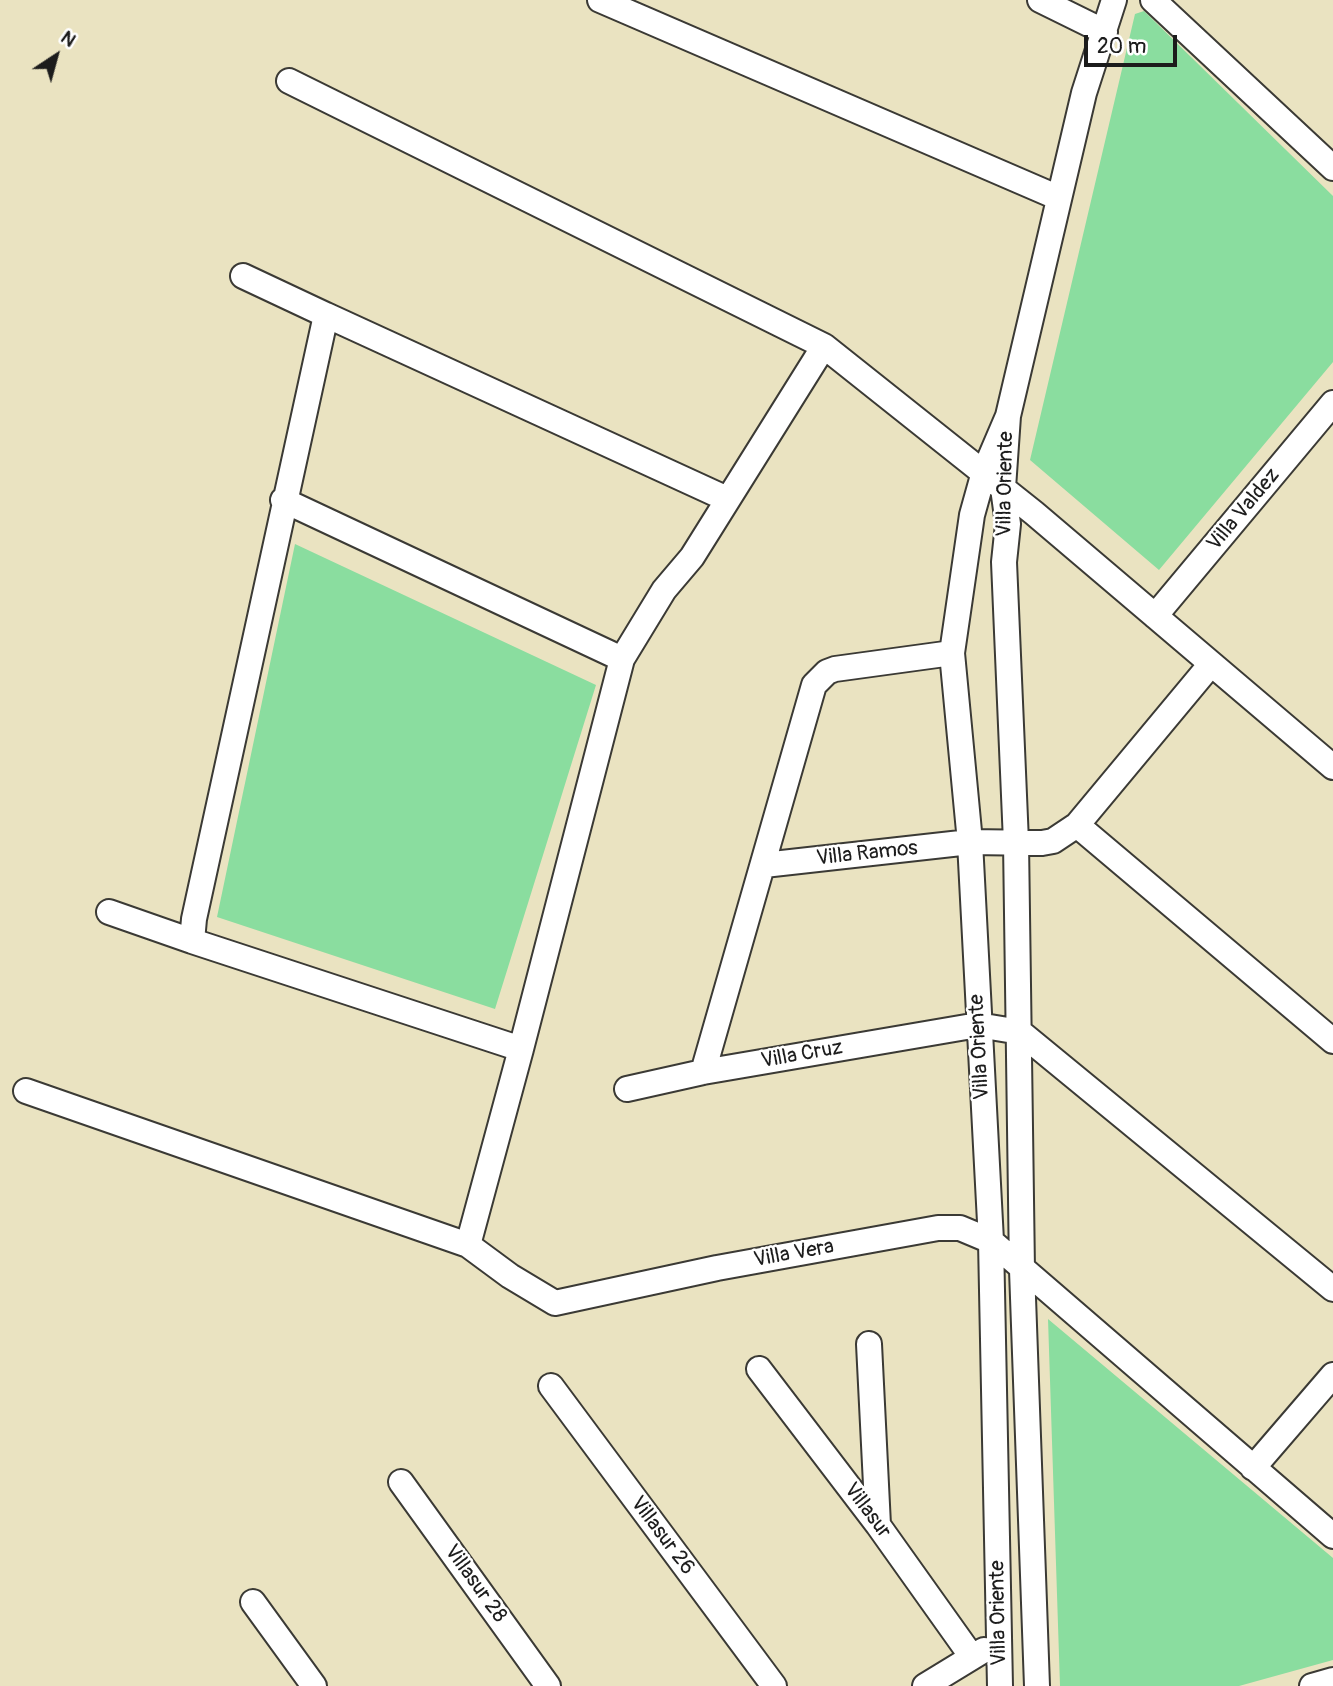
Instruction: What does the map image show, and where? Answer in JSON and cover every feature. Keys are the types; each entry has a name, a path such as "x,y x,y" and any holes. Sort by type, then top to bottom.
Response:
{"street":[{"path":"600,0 1059,198"},
{"path":"1040,0 1105,32"},
{"name":"Villa Oriente","path":"1000,1686 991,1241 970,842 952,653 972,516 993,480 1084,93 1114,0"},
{"path":"1153,0 1333,169"},
{"path":"289,80 824,346 993,480 1333,767"},
{"path":"243,276 727,499"},
{"path":"192,942 194,919 283,500 326,315"},
{"path":"26,1091 468,1245 522,1049 622,659 664,590 692,556 824,346"},
{"name":"Villa Valdez","path":"1155,616 1333,403"},
{"name":"Villa Oriente","path":"993,480 1008,524 1004,562 1016,842 1022,1270 1037,1686"},
{"path":"283,500 622,659"},
{"path":"704,1072 814,685 820,677 835,669 952,653"},
{"path":"1210,664 1077,825 1333,1041"},
{"name":"Villa Ramos","path":"764,865 970,842 1053,841 1077,825"},
{"path":"109,912 192,942 522,1049"},
{"name":"Villa Cruz","path":"627,1089 704,1072 978,1025 1020,1032"},
{"path":"1020,1032 1333,1289"},
{"name":"Villa Vera","path":"468,1245 510,1276 555,1303 717,1268 939,1228 960,1228 991,1241 1333,1536"},
{"path":"869,1344 877,1525"},
{"name":"Villasur","path":"759,1368 972,1657"},
{"path":"1253,1468 1333,1375"},
{"name":"Villasur 26","path":"551,1386 774,1686"},
{"name":"Villasur 28","path":"401,1482 548,1686"},
{"path":"253,1602 314,1686"},
{"path":"925,1686 1000,1642"},
{"path":"1312,1686 1333,1680"}],"green space":[{"path":"1144,11 1333,196 1333,362 1159,570 1030,460 1135,14"},
{"path":"295,544 596,685 495,1009 217,917"},
{"path":"1048,1319 1333,1558 1333,1660 1239,1686 1060,1686"}]}
